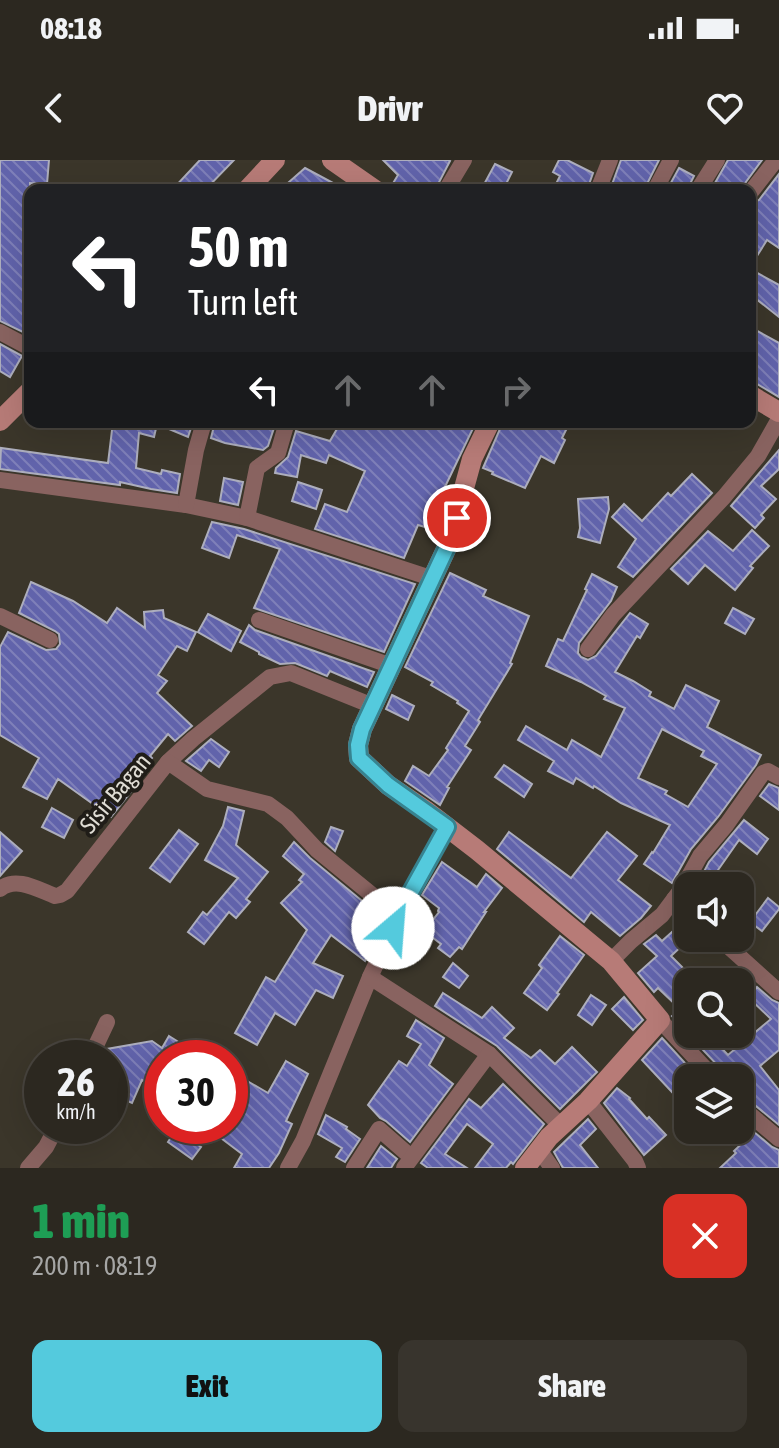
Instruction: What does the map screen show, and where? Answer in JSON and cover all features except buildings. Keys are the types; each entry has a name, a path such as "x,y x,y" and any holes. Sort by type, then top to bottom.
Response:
{"street":[{"path":"253,184 275,160"},
{"path":"332,160 366,184"},
{"path":"450,184 464,160"},
{"path":"600,184 610,160"},
{"path":"658,184 671,160"},
{"path":"702,184 717,160"},
{"path":"756,185 776,160"},
{"path":"0,332 24,345"},
{"path":"0,421 24,397"},
{"path":"756,399 779,412"},
{"path":"588,649 613,615 724,497 758,456 779,419"},
{"path":"186,505 202,428"},
{"path":"247,518 257,468 278,453 285,428"},
{"path":"487,428 472,459 449,543 362,729 359,758 388,785 447,827 611,961 701,1064"},
{"path":"0,480 186,505 247,518 434,579"},
{"path":"0,616 50,640"},
{"path":"259,620 392,666"},
{"path":"168,762 270,677 280,674 291,673 373,706"},
{"name":"Sisir Bagan","path":"0,889 17,882 55,896 67,891 168,762 207,789 268,804 287,818 317,850 393,912 396,919"},
{"path":"690,872 763,773 768,771 779,777"},
{"path":"288,1168 303,1141 396,919 447,827"},
{"path":"611,961 662,915 674,899"},
{"path":"735,952 779,992"},
{"path":"370,977 489,1054 561,1126"},
{"path":"525,1168 549,1137 588,1101 660,1020"},
{"path":"98,1040 107,1022"},
{"path":"354,1168 379,1129 408,1163 489,1054"},
{"path":"588,1101 638,1168"},
{"path":"754,1118 779,1139"},
{"path":"28,1168 48,1144"},
{"path":"540,1151 552,1168"}],"route":[{"path":"393,928 447,827 388,785 359,758 358,745 362,729 434,579 457,518"}]}
